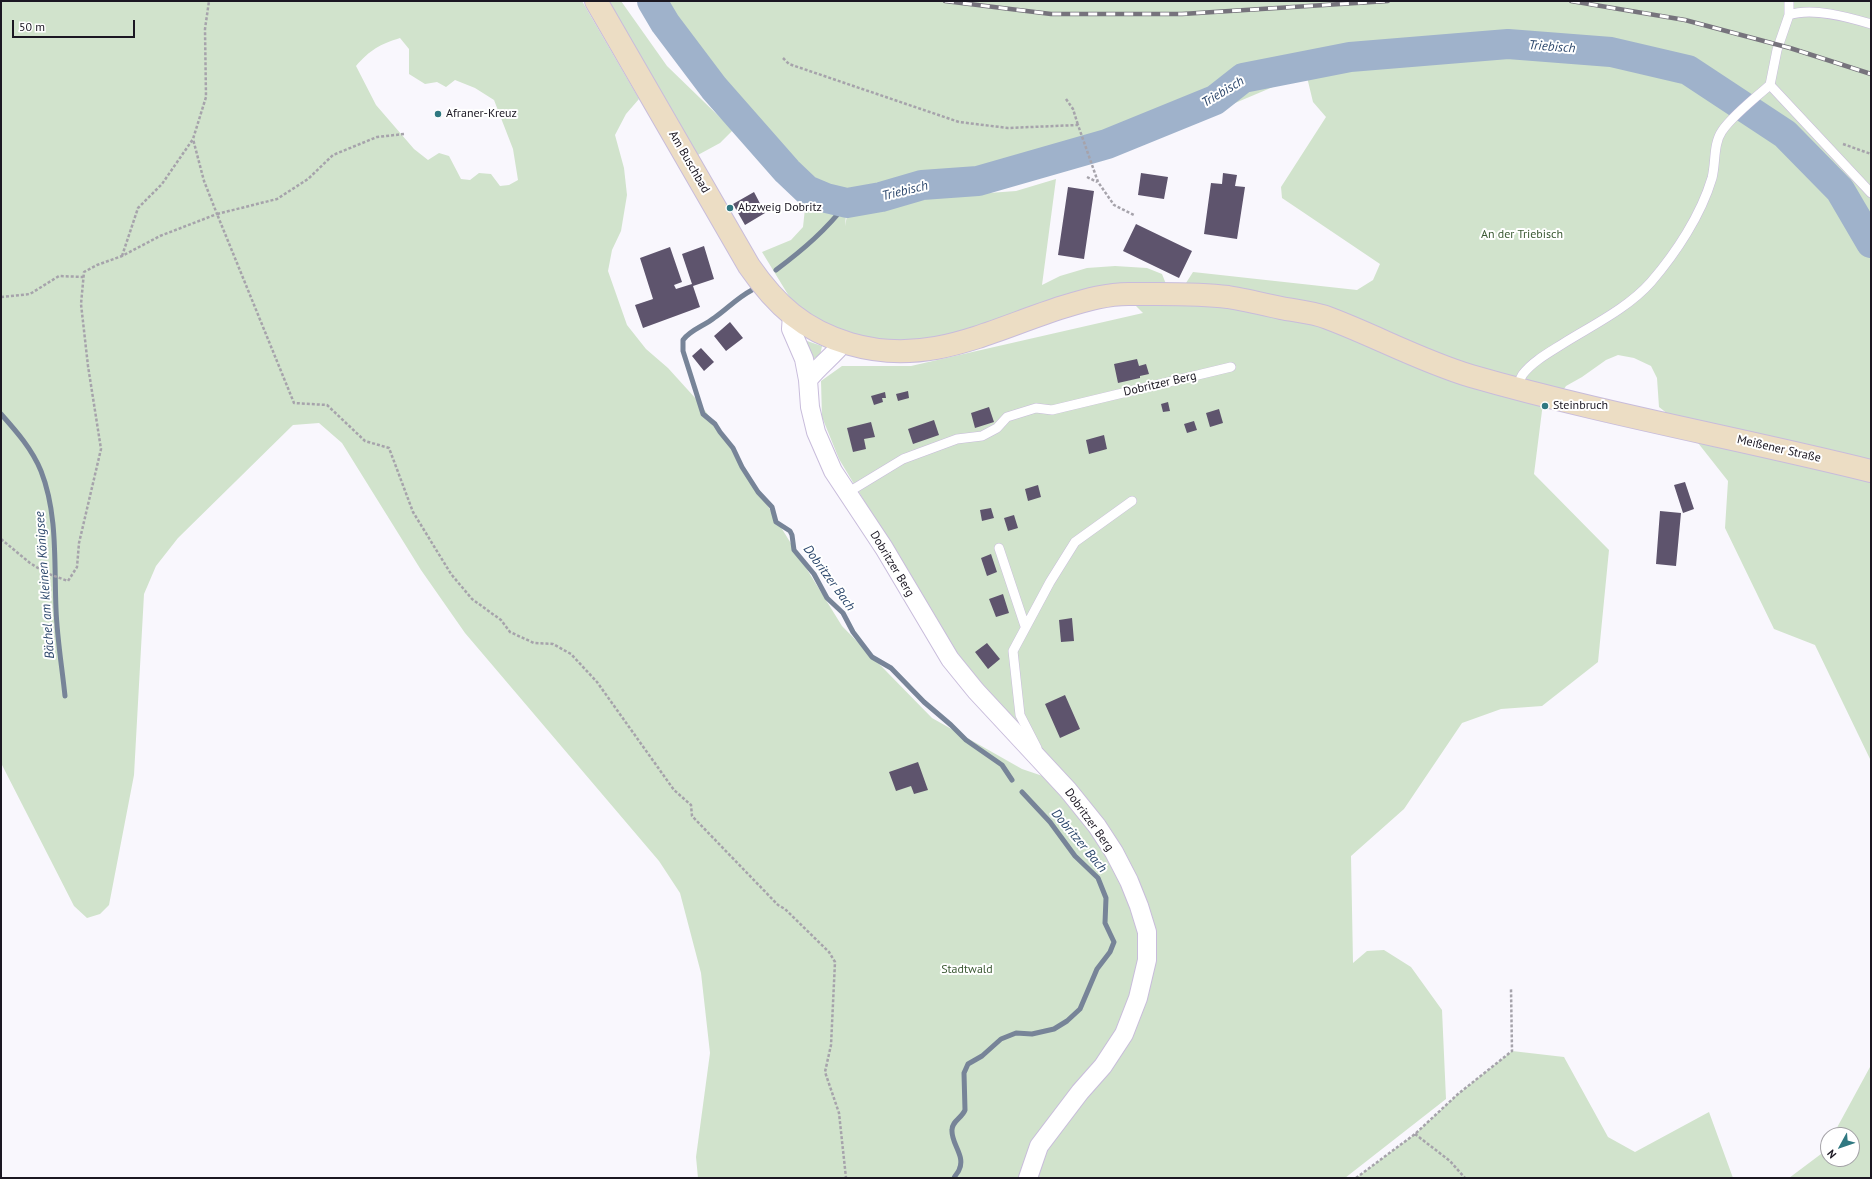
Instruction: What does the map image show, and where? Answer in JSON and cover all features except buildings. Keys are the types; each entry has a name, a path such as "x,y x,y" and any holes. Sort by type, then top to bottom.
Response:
{"main road":[{"name":"Am Buschbad","path":"596,1 750,266 779,304 792,315 808,326 844,342 870,349 894,352 928,350 962,343 1038,315 1086,300 1124,294 1228,297 1325,316 1420,358 1468,375 1517,388"},
{"name":"Meißener Straße","path":"1517,388 1557,400 1785,450 1871,471"}],"street":[{"name":"Dobritzer Berg","path":"792,315 791,329 804,359 808,380 810,407 816,432 833,471 884,548 942,648 976,691 1045,764 1092,820 1114,852 1139,906 1147,932 1147,960 1138,998 1124,1034 1103,1066 1080,1092 1039,1146 1028,1178"},
{"path":"808,380 820,365 844,342"}],"lane":[{"path":"1517,388 1522,375 1546,354 1613,313 1643,291 1659,273 1680,242 1703,201 1712,177 1718,138 1727,125 1770,85 1777,50 1789,15 1789,1"},
{"path":"1789,15 1797,12 1811,12 1871,24"},
{"path":"1770,85 1871,193"},
{"name":"Dobritzer Berg","path":"847,493 903,459 957,439 982,436 997,428 1007,417 1036,408 1052,410 1231,368"},
{"path":"1045,764 1020,715 1013,651 1025,626 1075,542 1132,501"},
{"path":"999,548 1025,626"}],"path":[{"path":"122,256 138,208 162,184 193,139 206,97 205,29 209,1"},
{"path":"783,58 789,64 960,122 1008,128 1078,125"},
{"path":"1066,99 1073,109 1098,182 1114,205 1134,215"},
{"path":"1,539 30,563 46,573 68,580 77,567 79,543 102,449 88,366 81,304 84,272 97,265 122,256 160,236 217,214 277,199 308,179 333,155 377,137 404,134"},
{"path":"193,139 204,181 294,403 327,405 365,441 389,448 413,512 451,574 472,599 501,620 510,632 534,643 553,644 571,654 597,682 674,790 691,805 692,816 778,905 785,909 829,952 835,962 831,1045 824,1072 839,1113 846,1178"},
{"path":"1087,177 1098,182"},
{"path":"1,297 30,294 59,276 83,278"},
{"path":"1356,1178 1415,1134 1458,1094 1512,1051 1511,989"},
{"path":"1415,1134 1450,1161 1465,1178"}],"green space":[{"name":"Stadtwald","path":"1,1 582,1 639,99 626,114 615,135 624,168 627,195 621,231 612,250 608,271 627,325 646,349 668,368 697,400 727,440 842,626 932,718 1022,769 1069,785 1072,783 983,687 952,647 839,459 822,417 821,381 842,366 911,366 1143,313 1124,294 1179,294 1193,272 1357,290 1373,280 1380,264 1282,198 1281,187 1326,117 1313,102 1306,73 1228,106 1214,100 1107,144 978,181 922,185 881,197 847,203 845,226 847,216 864,214 879,207 921,198 1016,191 1056,179 1042,285 1060,276 1087,268 1115,266 1147,268 1162,274 1168,289 1119,288 1053,301 955,337 898,344 840,332 795,306 762,252 791,240 803,227 807,190 767,149 707,79 683,49 652,1 1871,1 1871,761 1815,645 1774,629 1725,528 1728,481 1687,429 1659,407 1657,378 1651,366 1634,358 1618,355 1606,360 1566,386 1557,400 1544,395 1534,474 1609,550 1598,662 1542,706 1501,709 1462,723 1404,809 1351,856 1353,963 1367,951 1384,950 1411,967 1442,1010 1446,1099 1345,1178 698,1178 696,1157 710,1053 701,973 680,893 659,861 465,633 421,570 342,443 319,423 293,425 178,538 156,566 144,594 134,775 109,905 100,914 87,918 74,906 1,763","holes":["400,38 409,49 409,74 425,84 437,82 446,87 455,80 475,88 494,100 513,149 518,180 509,185 500,186 491,174 479,173 470,180 461,179 449,156 439,153 428,160 414,149 376,105 356,66 376,48"]},
{"path":"603,1 621,1 667,66 733,130 720,143 696,156"},
{"path":"807,341 822,346 820,356 812,359 806,347"},
{"path":"1512,1051 1564,1057 1608,1137 1635,1152 1709,1112 1733,1178 1356,1178 1415,1134 1458,1094"},
{"path":"1871,1054 1871,1178 1789,1178 1820,1155 1820,1167 1860,1167 1860,1127 1837,1127 1870,1067"}],"waterway":[{"name":"Triebisch","path":"652,1 665,23 714,88 787,171 807,190 826,198 847,203 881,197 922,185 978,181 1107,144 1215,100 1243,78 1350,57 1508,44 1611,52 1688,70 1785,134 1840,190 1871,243"},
{"name":"Dobritzer Bach","path":"776,270 814,239 847,203"},
{"name":"Dobritzer Bach","path":"752,290 742,296 719,315 689,333 683,340 683,351 703,414 715,424 733,448 742,467 758,492 772,507 776,522 790,531 794,550 814,574 827,598 843,613 853,632 872,657 891,668 924,702 966,740 1002,765 1012,780"},
{"name":"Bächel am kleinen Königsee","path":"1,414 33,455 41,471 50,504 54,539 58,642 65,696"},
{"name":"Dobritzer Bach","path":"954,1178 961,1165 961,1160 952,1135 952,1127 965,1110 964,1073 968,1064 982,1056 1001,1039 1016,1033 1032,1034 1054,1029 1067,1021 1080,1009 1097,969 1110,952 1114,942 1105,923 1106,898 1098,878 1075,856 1050,822 1022,792"}],"railway":[{"path":"945,1 1051,14 1182,14 1388,1"},
{"path":"1571,1 1685,20 1790,48 1871,74"}],"place":[{"name":"Afraner-Kreuz","path":"438,114"},
{"name":"Abzweig Dobritz","path":"730,208"},
{"name":"Steinbruch","path":"1545,406"}],"park label":[{"name":"An der Triebisch","path":"1522,235"}]}
